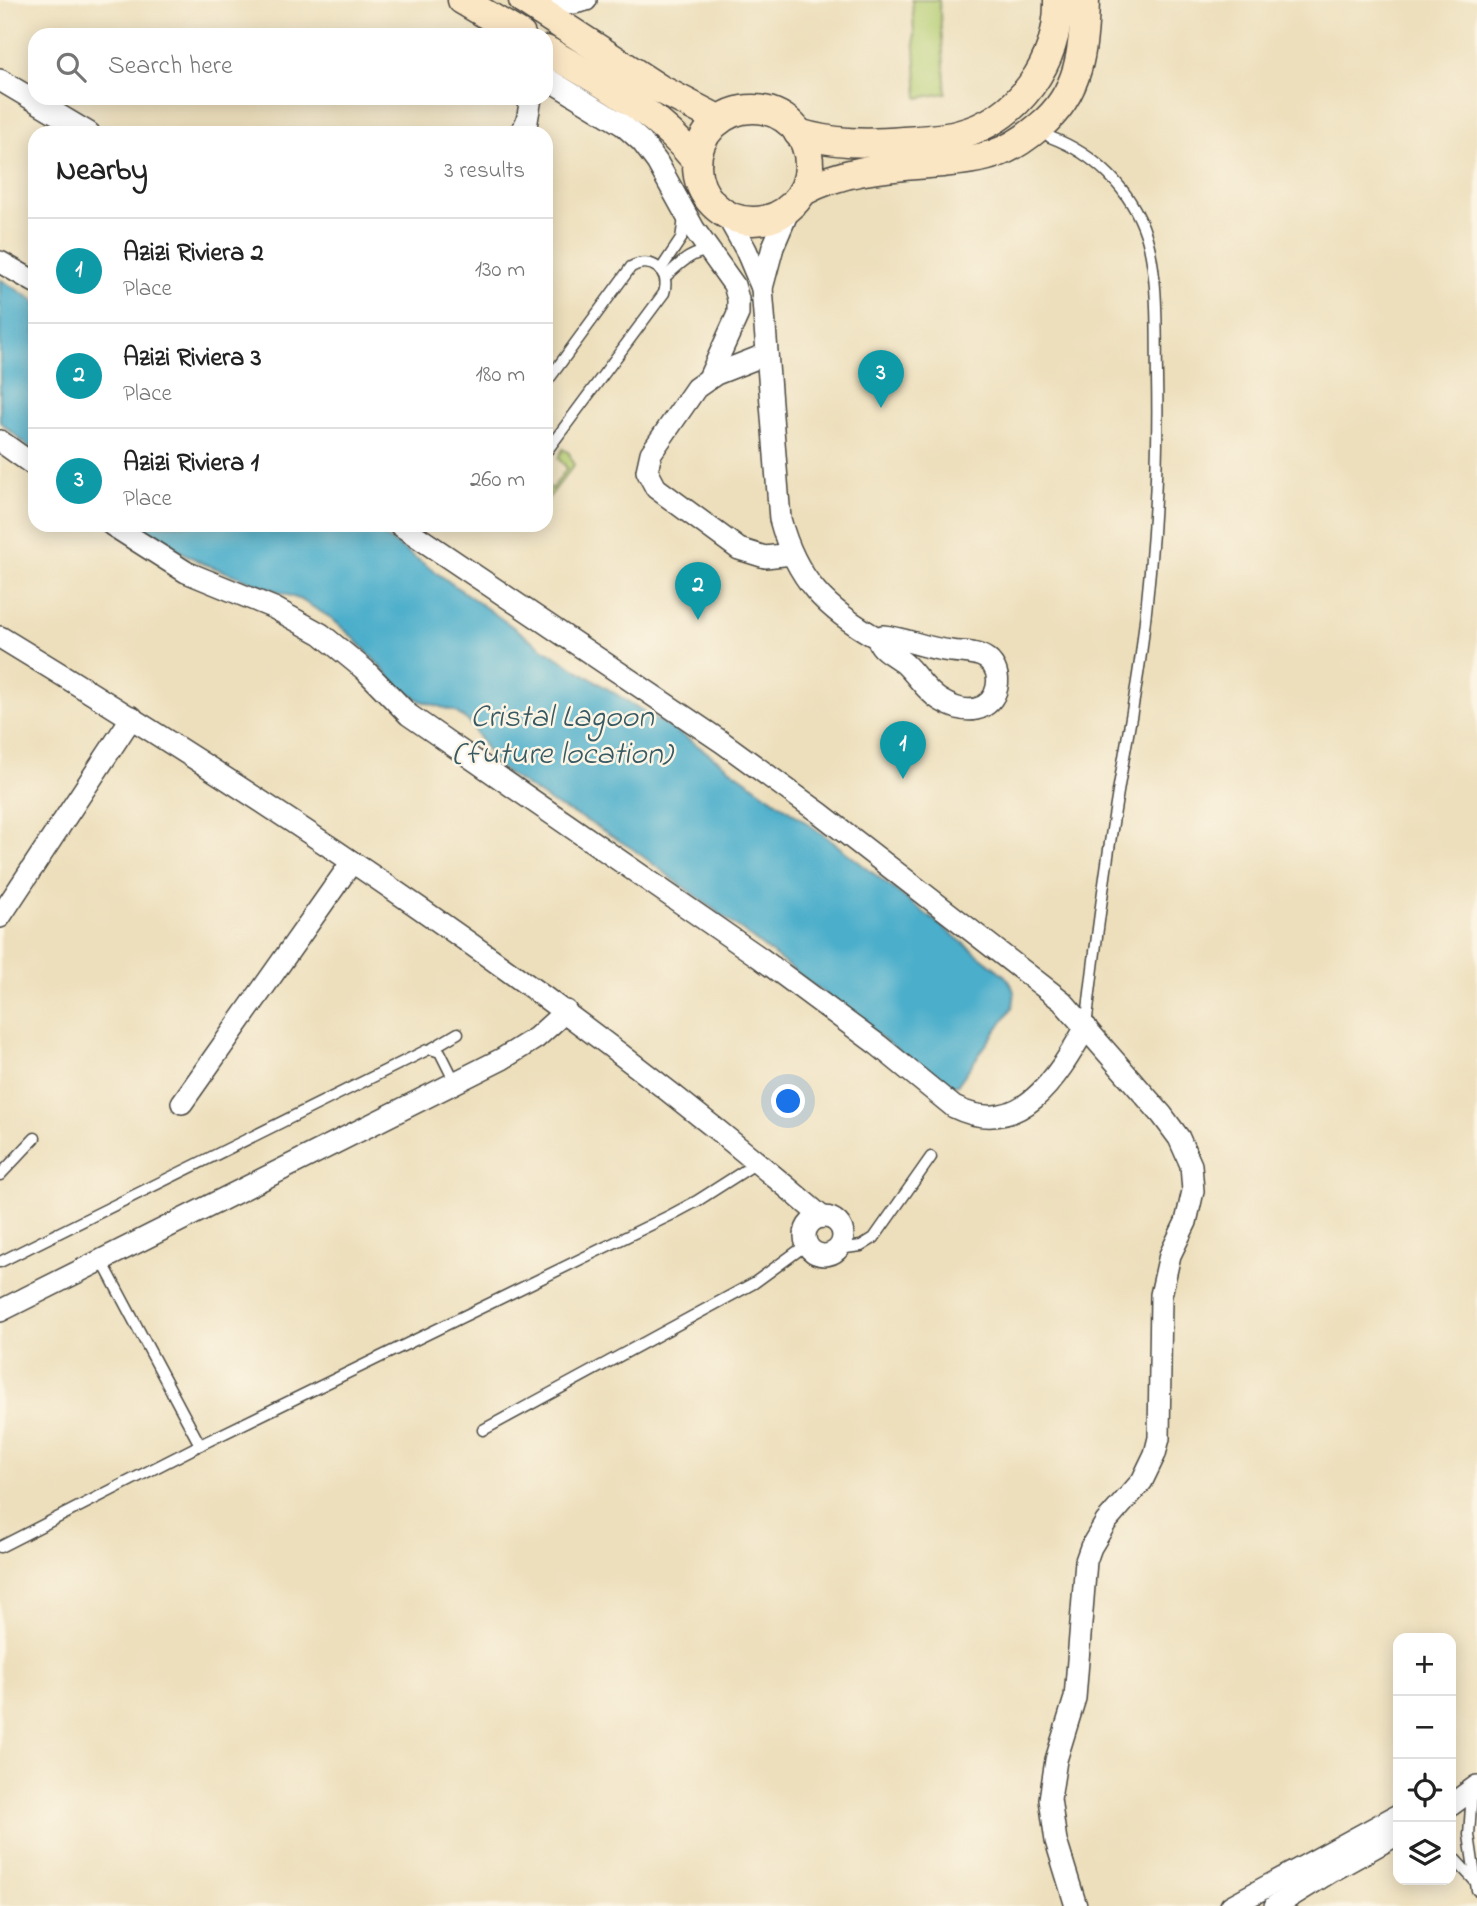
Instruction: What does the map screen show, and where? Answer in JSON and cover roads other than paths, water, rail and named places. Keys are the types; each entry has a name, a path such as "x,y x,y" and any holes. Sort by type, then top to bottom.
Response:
{"street":[{"path":"449,0 487,28"},
{"path":"463,0 509,28"},
{"path":"523,0 660,89 720,120"},
{"path":"554,0 573,3 586,0"},
{"path":"798,133 832,141 867,144 941,138 974,130 990,122 1017,102 1039,76 1053,45 1058,0"},
{"path":"879,639 886,636 936,650 976,653 995,669 998,686 995,694 984,706 968,710 949,705 932,695 903,662 881,647 879,639 851,623 822,600 800,570 780,519 762,288 773,247 796,200 808,169 808,156 798,133 779,116 755,110 731,114 720,120 704,138 697,162 701,187 707,198 736,219 759,221 770,218 796,200 829,179 858,171 978,159 1001,151 1022,141 1048,120 1060,106 1077,74 1084,38 1084,0"},
{"path":"553,54 646,110 682,143 697,162"},
{"path":"0,80 28,97"},
{"path":"553,82 623,125 642,142 657,162 684,212 734,285 738,307 735,321 709,377"},
{"path":"42,105 77,126"},
{"path":"524,126 530,105"},
{"path":"726,214 746,250 762,288"},
{"path":"0,262 28,278"},
{"path":"766,354 709,377 691,394 651,453 647,465 649,477 656,488 739,549 765,557 792,554"},
{"path":"0,441 28,461"},
{"path":"123,532 186,572 274,608 321,634 365,670 409,715 759,957 878,1045 954,1107 976,1116 987,1117 1011,1114 1022,1109 1049,1084 1086,1027"},
{"path":"410,532 782,785 1062,1001 1171,1126 1191,1165 1193,1191 1186,1222 1170,1255 1161,1295 1160,1421 1155,1454 1142,1481 1098,1534 1083,1576 1074,1698 1056,1760 1050,1798 1053,1827 1076,1906"},
{"path":"0,637 132,717 352,862 566,1011 703,1116 822,1217 836,1222 843,1235 838,1249 825,1255 817,1255 806,1245 804,1237 809,1223 822,1217"},
{"path":"0,918 132,717"},
{"path":"182,1103 352,862"},
{"path":"0,1311 520,1049 566,1011"},
{"path":"1275,1906 1326,1864 1393,1818"},
{"path":"1231,1906 1393,1836"}],"lane":[{"path":"1050,137 1079,150 1095,161 1121,187 1131,203 1146,237 1152,271 1156,334 1156,461 1149,586 1135,698 1106,868 1086,1027"},
{"path":"553,443 661,297 666,288 663,273 681,239 684,212"},
{"path":"663,273 692,255 710,251"},
{"path":"553,373 631,267 643,262 650,263 663,273"},
{"path":"0,1262 431,1049 458,1033"},
{"path":"431,1049 443,1056 455,1082"},
{"path":"0,1175 35,1138"},
{"path":"838,1249 861,1246 874,1238 931,1157"},
{"path":"0,1547 200,1445 671,1215 758,1162"},
{"path":"483,1430 754,1283 806,1245"},
{"path":"102,1261 200,1445"},
{"path":"1467,1789 1469,1835 1476,1885"},
{"path":"1456,1861 1476,1885"}],"water":[{"path":"0,279 28,297 28,446 0,422"},
{"name":"Cristal Lagoon (future location)","path":"145,532 379,532 544,649 691,741 828,838 1003,974 1014,990 1012,1008 958,1084 945,1087 633,849 555,805 498,767 468,721 454,711 421,701 397,685 355,639 331,618 301,600 202,563"}],"place":[{"name":"Azizi Riviera 1","path":"881,408"},
{"name":"Azizi Riviera 3","path":"698,620"},
{"name":"Azizi Riviera 2","path":"903,779"}]}
